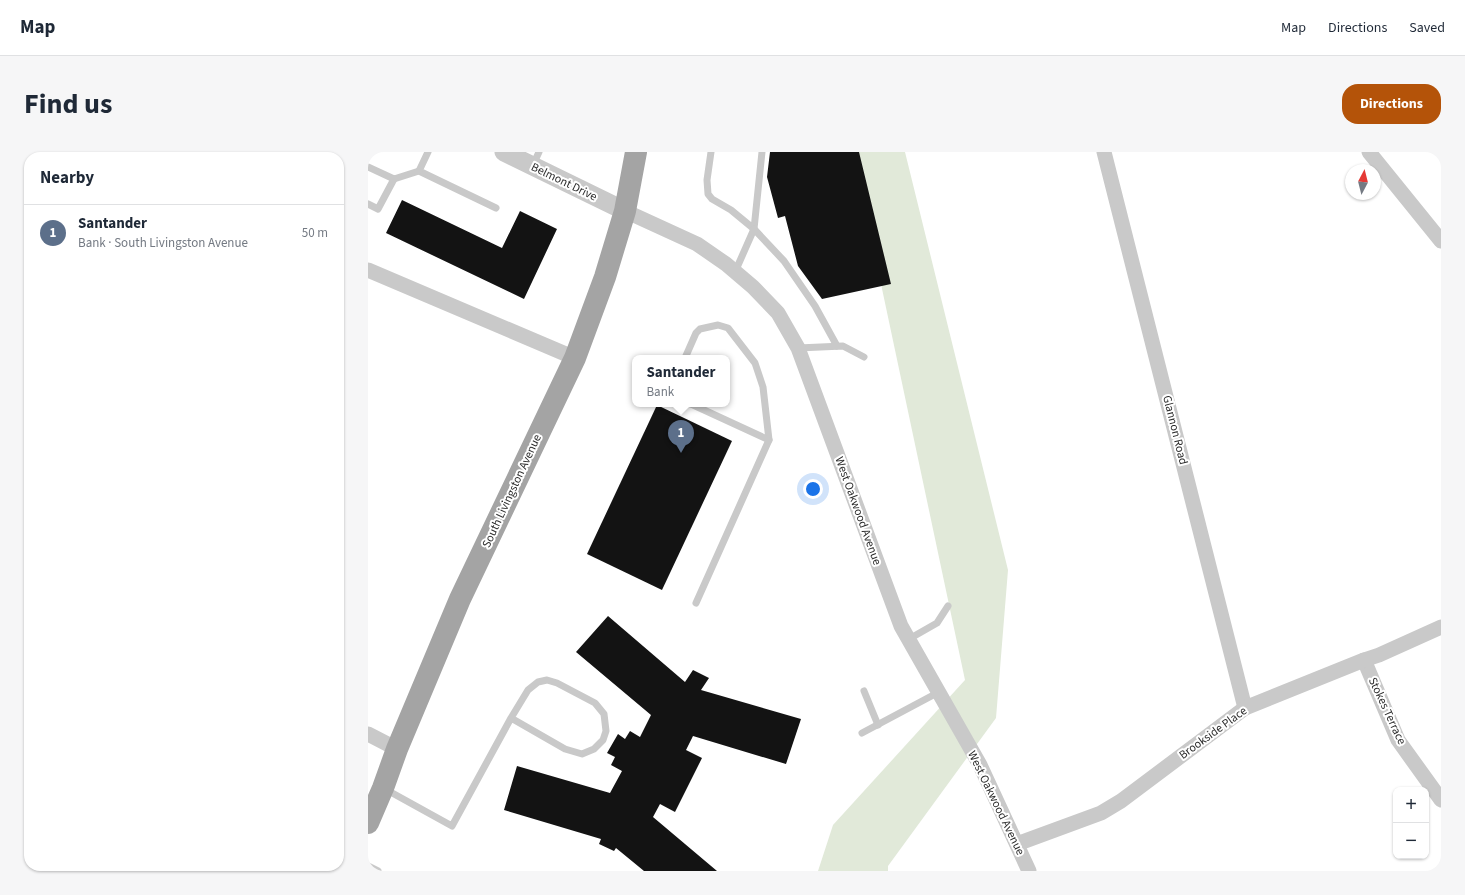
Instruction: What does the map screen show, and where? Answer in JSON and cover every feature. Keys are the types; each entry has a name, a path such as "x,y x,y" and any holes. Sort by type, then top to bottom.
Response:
{"main road":[{"name":"South Livingston Avenue","path":"368,823 397,749 460,599 575,358 604,278 625,211 636,152"}],"street":[{"name":"Belmont Drive","path":"504,152 535,159 625,211"},
{"name":"Glannon Road","path":"1104,152 1245,708"},
{"path":"1369,152 1441,241"},
{"name":"West Oakwood Avenue","path":"625,211 697,244 753,287 778,313 798,348 901,626 980,765 1029,871"},
{"path":"368,270 575,358"},
{"name":"Brookside Place","path":"1017,844 1101,813 1245,708 1364,660 1379,656 1441,628"},
{"name":"Stokes Terrace","path":"1364,660 1398,740 1441,800"},
{"path":"368,734 397,749"}],"lane":[{"path":"420,171 428,152"},
{"path":"712,152 707,180 708,194 712,199 731,210 754,229 784,261 815,306 837,346"},
{"path":"735,272 754,229 762,152"},
{"path":"368,167 394,179 420,171 496,208"},
{"path":"368,204 378,209 394,179"},
{"path":"685,355 696,333 700,329 718,325 728,328 756,363 763,387 769,440 696,603"},
{"path":"798,348 843,346 864,357"},
{"path":"698,407 769,440"},
{"path":"909,639 937,623 948,606"},
{"path":"383,788 452,826 511,718 528,690 538,682 547,680 557,683 595,703 604,714 606,731 603,740 594,749 582,754 565,749 511,718"},
{"path":"864,692 878,725"},
{"path":"862,734 939,692"},
{"path":"368,866 378,871"}],"green space":[{"path":"853,152 905,152 1008,570 996,718 888,866 888,871 818,871 833,825 965,680"}],"building":[{"path":"770,152 859,152 891,284 822,299 798,266 785,216 778,218 767,177"},
{"path":"402,200 502,248 520,211 557,229 524,299 386,233"},
{"path":"656,407 661,407 732,441 662,590 587,554"},
{"path":"608,616 685,682 693,670 709,678 701,690 801,719 786,764 693,736 686,750 702,758 675,812 660,804 653,817 717,871 644,871 616,848 614,851 599,844 601,839 504,810 517,766 610,793 622,771 611,765 615,757 607,753 618,734 625,739 630,731 640,737 651,715 576,652"}],"place":[{"name":"Santander","path":"681,453"}]}
